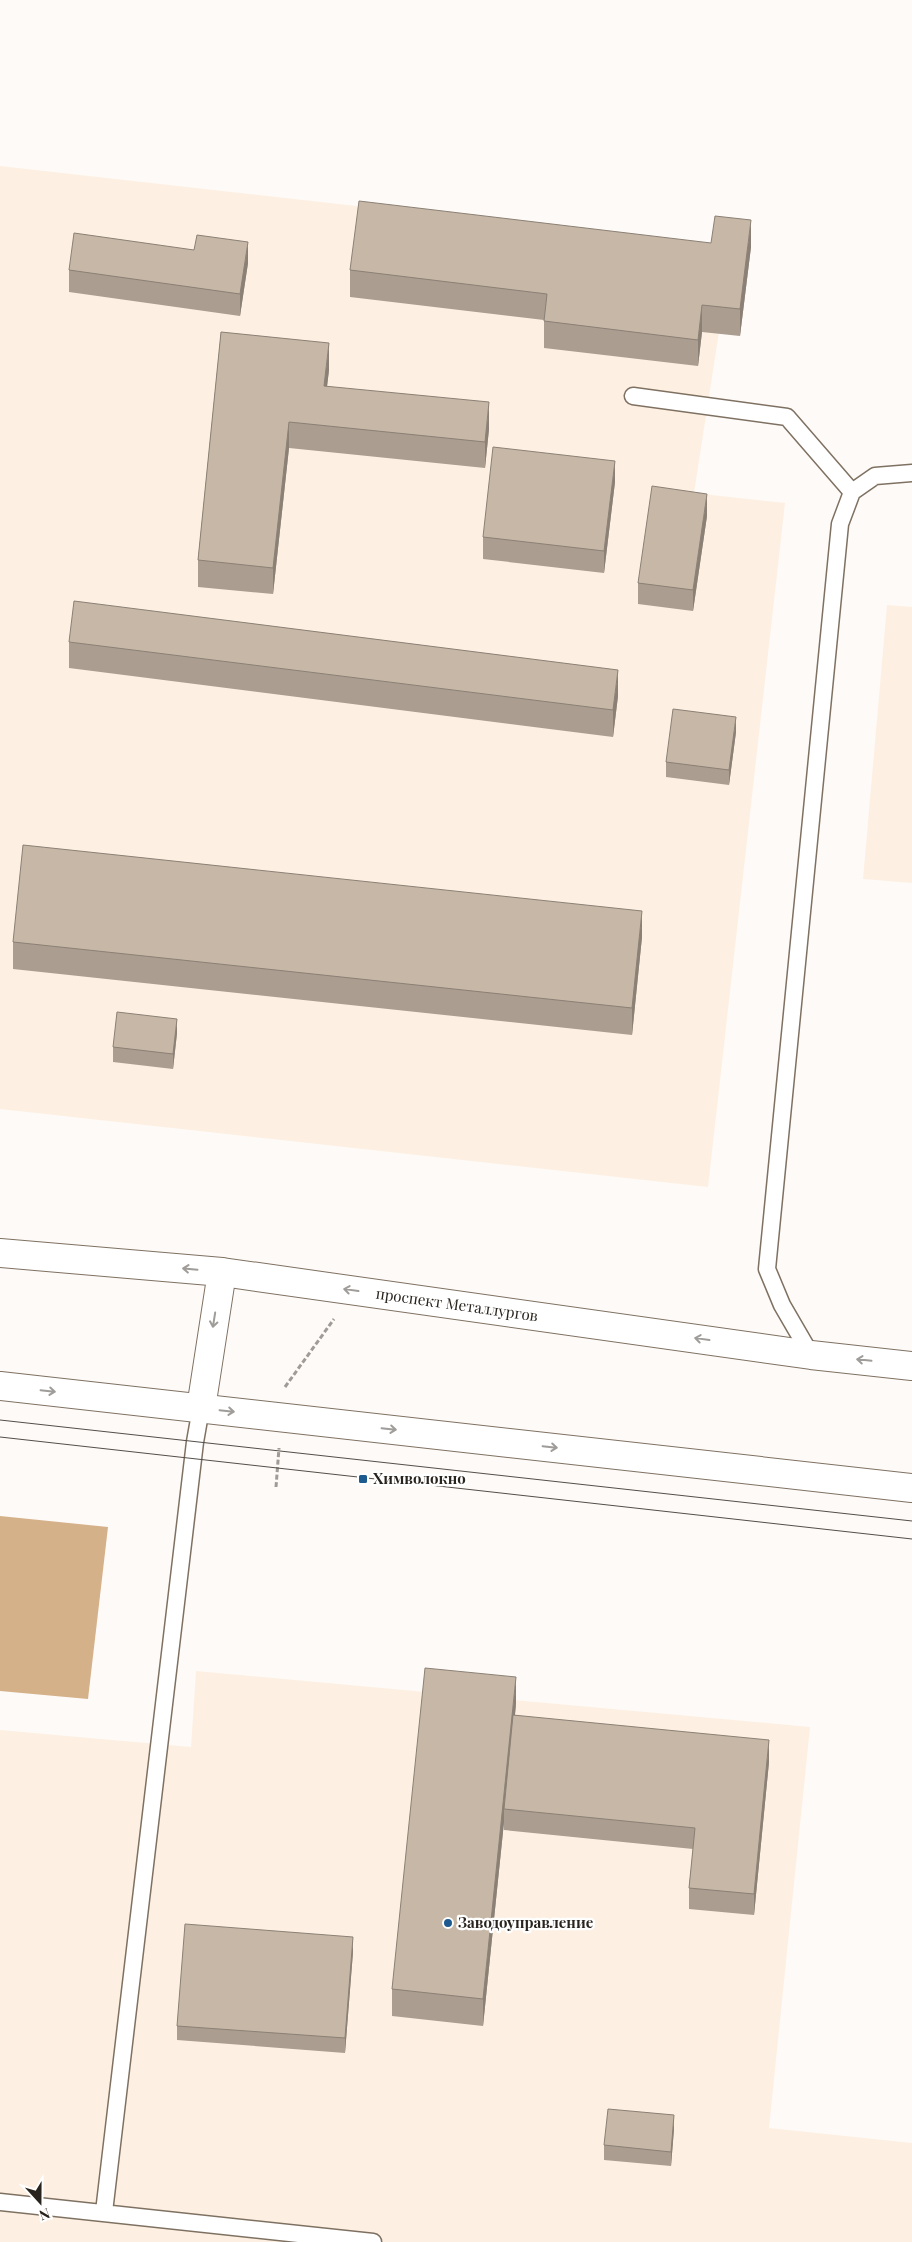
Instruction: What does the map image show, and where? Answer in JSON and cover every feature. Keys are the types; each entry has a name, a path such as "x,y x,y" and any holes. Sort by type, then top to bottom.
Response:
{"street":[{"name":"проспект Металлургов","path":"0,1253 222,1272 811,1355 912,1366"},
{"path":"201,1408 222,1272"},
{"path":"0,1386 912,1488"}],"lane":[{"path":"633,396 788,417 852,492"},
{"path":"811,1355 782,1305 767,1269 840,524 852,492 875,476 912,473"},
{"path":"104,2212 195,1442 201,1408"},
{"path":"0,2202 373,2242"}],"path":[{"path":"284,1388 338,1314"},
{"path":"276,1487 280,1444"}],"shaded area":[{"path":"0,166 732,248 694,493 785,503 708,1187 0,1109"},
{"path":"887,605 912,607 912,883 863,879"},
{"path":"0,1516 108,1527 88,1699 0,1691"},
{"path":"196,1671 810,1727 769,2128 912,2143 912,2242 0,2242 0,1730 191,1747"}],"building":[{"path":"359,201 711,243 715,216 751,220 740,309 702,305 698,340 544,321 547,294 350,270"},
{"path":"74,233 194,250 197,235 248,242 240,294 69,270"},
{"path":"221,332 329,343 324,386 489,402 485,442 289,422 273,568 198,560"},
{"path":"493,447 615,461 604,551 483,537"},
{"path":"652,486 707,494 693,590 638,583"},
{"path":"74,601 618,670 613,710 69,642"},
{"path":"673,709 736,717 729,770 666,762"},
{"path":"23,845 642,911 632,1008 13,942"},
{"path":"117,1012 177,1019 173,1054 113,1047"},
{"name":"Заводоуправление","path":"425,1668 516,1677 483,1999 392,1989"},
{"path":"513,1715 769,1740 754,1894 689,1888 695,1828 504,1809"},
{"path":"185,1924 353,1937 345,2038 177,2026"},
{"path":"608,2109 674,2115 671,2152 604,2145"}],"tram line":[{"path":"0,1420 912,1521"},
{"path":"0,1437 912,1539"}],"place":[{"name":"Химволокно","path":"363,1479"},
{"name":"Заводоуправление","path":"448,1923"}]}
